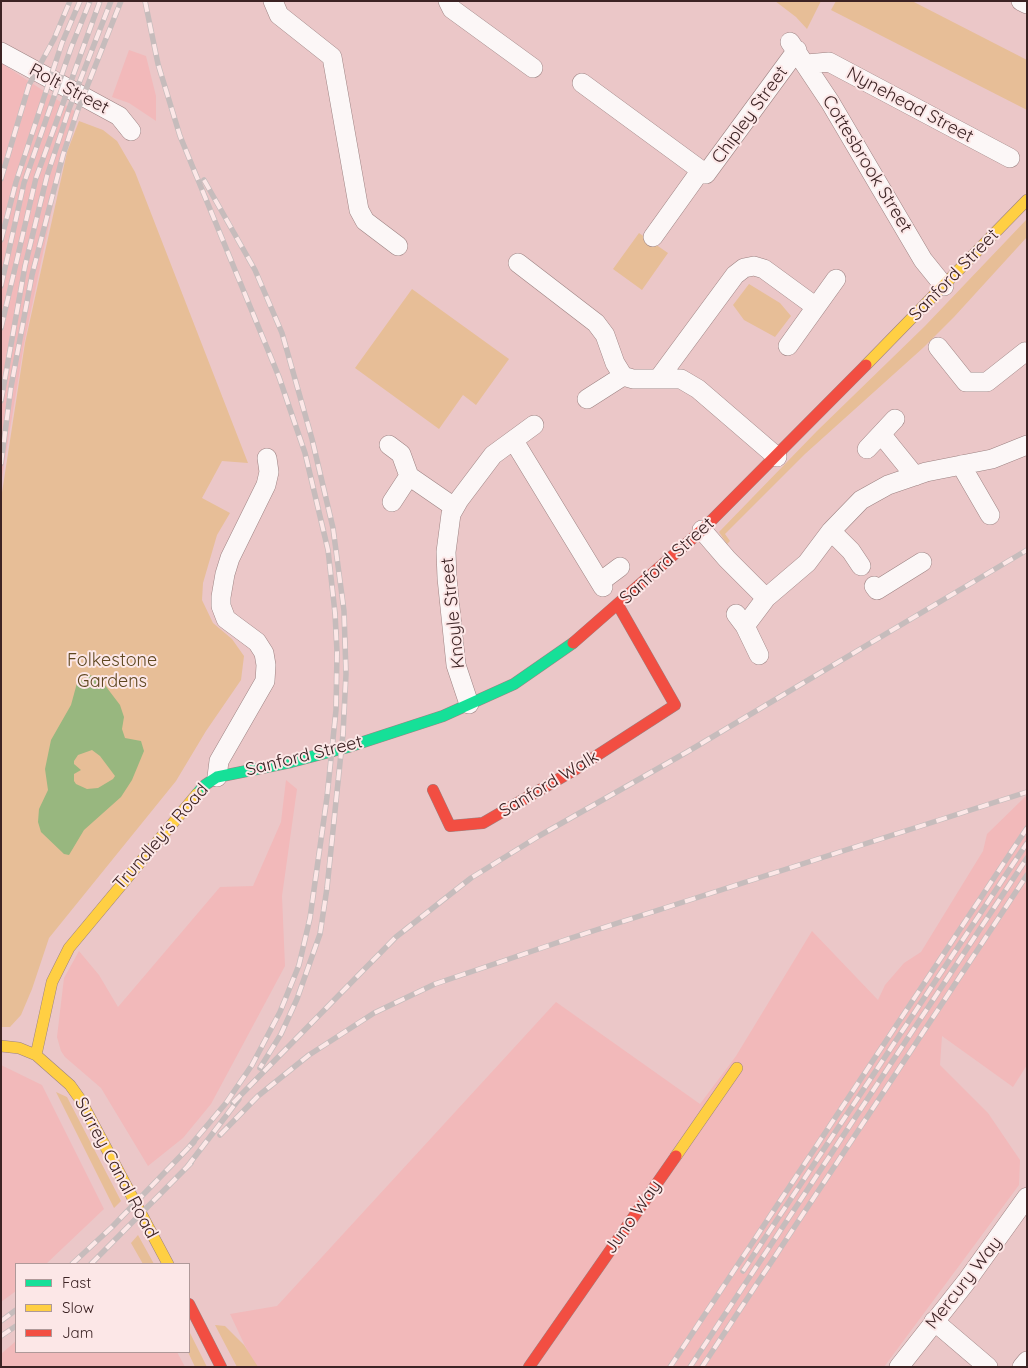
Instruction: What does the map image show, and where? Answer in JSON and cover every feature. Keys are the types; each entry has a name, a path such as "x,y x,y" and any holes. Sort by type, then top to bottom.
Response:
{"main road":[{"name":"Sanford Street","path":"217,777 291,762 443,716 514,684 584,636 702,530 777,457 1027,200"},
{"name":"Sanford Walk","path":"434,790 450,826 483,823 576,769 675,705 618,605"},
{"name":"Trundley's Road","path":"36,1055 52,982 69,948 197,792 217,777"},
{"path":"1,1046 19,1048 36,1055"},
{"name":"Surrey Canal Road","path":"36,1055 70,1085 80,1099 167,1263"},
{"name":"Juno Way","path":"529,1367 737,1068"},
{"path":"190,1306 221,1367"}],"street":[{"path":"273,1 279,15 332,57 344,137 359,210 365,221 398,246"},
{"path":"448,1 452,9 533,68"},
{"path":"1021,1 1027,4"},
{"name":"Rolt Street","path":"1,52 119,116 132,131"},
{"name":"Nynehead Street","path":"798,52 830,62 1010,158"},
{"name":"Chipley Street","path":"582,83 706,174 798,52"},
{"name":"Cottesbrook Street","path":"798,52 923,260 944,286"},
{"name":"Chipley Street","path":"654,237 701,170"},
{"path":"518,263 596,323 605,335 615,363 623,376 634,379 674,378 689,382 777,457"},
{"path":"659,378 735,274 744,268 754,266 764,269 816,307"},
{"path":"788,346 836,280"},
{"path":"938,347 966,382 987,382 1026,352"},
{"path":"587,399 623,376"},
{"path":"867,448 895,419"},
{"name":"Knoyle Street","path":"469,704 456,665 445,558 454,507 493,455 502,447 514,442 534,425"},
{"path":"881,434 915,476"},
{"path":"514,442 602,584 620,567"},
{"path":"389,445 401,454 409,476 454,507"},
{"path":"759,655 744,620 766,598 808,563 832,531 861,500 888,485 915,476 992,459 1027,445"},
{"name":"Trundley's Road","path":"217,777 219,761 265,681 266,665 264,652 257,642 226,619 221,597 224,574 230,558 266,485 269,472 267,458"},
{"path":"961,465 990,515"},
{"path":"392,502 409,476"},
{"path":"702,530 727,559 766,598"},
{"path":"832,531 851,551 861,566"},
{"path":"874,586 877,590 922,562"},
{"name":"Mercury Way","path":"899,1367 989,1252 1027,1197"},
{"path":"934,1321 988,1367"},
{"path":"1022,1367 1027,1361"}],"shaded area":[{"path":"129,50 146,56 156,96 156,121 129,103 112,97"},
{"path":"1,63 79,114 64,152 24,344 1,484"},
{"path":"90,675 101,680 120,705 124,717 122,729 125,738 141,741 144,751 132,780 121,797 84,830 69,855 64,854 41,832 38,822 39,809 48,790 45,769 51,740 71,705 77,683","holes":["92,750 100,756 115,776 113,779 98,788 87,789 76,784 74,774 81,770 74,764 78,755"]},
{"path":"286,780 297,789 282,896 285,966 211,1104 183,1138 148,1166 101,1088 65,1057 61,1051 57,1037 64,978 79,951 99,975 118,1007 220,887 253,886 281,822"},
{"path":"1027,795 1027,1065 1013,1087 942,1036 940,1065 988,1113 1020,1160 1019,1185 884,1367 255,1367 230,1314 277,1306 556,1002 700,1104 736,1056 812,931 878,1000 885,985 904,963 921,952 983,851 987,834"},
{"path":"1,1065 42,1085 104,1209 47,1263 15,1263 15,1292 1,1302"},
{"path":"15,1342 15,1353 178,1353 185,1367 1,1367 1,1354"}],"green space":[{"path":"775,1 821,1 807,29 796,17"},
{"path":"836,1 912,1 1027,60 1027,110 831,10"},
{"name":"Folkestone Gardens","path":"79,121 103,130 117,141 135,172 248,463 222,461 202,498 230,513 217,535 203,583 202,600 213,623 232,639 244,656 241,680 206,731 176,781 49,938 21,1015 10,1027 1,1027 1,499 25,343 67,152"},
{"path":"1027,219 1027,237 954,317 924,347 805,454 725,534 730,541 727,544 719,532 817,431 925,326"},
{"path":"639,233 668,253 642,290 613,269"},
{"path":"749,284 780,303 791,316 775,337 744,320 733,305"},
{"path":"412,289 509,359 476,405 463,395 439,429 355,368"},
{"path":"56,1092 67,1097 121,1201 114,1208"},
{"path":"138,1235 153,1263 142,1263 131,1243"},
{"path":"215,1325 225,1326 244,1345 258,1367 237,1367"},
{"path":"190,1333 207,1367 195,1367 188,1353 190,1353"}],"railway":[{"path":"1,179 29,85 54,39 70,1"},
{"path":"1,240 16,182 62,43 80,1"},
{"path":"1,286 24,183 71,48 90,1"},
{"path":"1,328 36,178 100,1"},
{"path":"1,401 25,266 47,176 69,109 111,1"},
{"path":"1,464 11,387 32,275 63,155 77,112 121,1"},
{"path":"145,1 158,64 180,136 279,377 305,453 328,550 337,652 336,710 327,797 310,918 299,965 280,1012 252,1065 226,1103 189,1147"},
{"path":"204,180 255,270 282,333 312,439 333,528 344,611 346,674 343,734 327,888 320,934 297,999 281,1034 260,1068"},
{"path":"233,1103 396,937 471,878 539,836 687,752 1027,550"},
{"path":"220,1135 258,1096 309,1055 374,1013 435,984 571,938 1027,792"},
{"path":"670,1367 1027,828"},
{"path":"743,1271 1027,843"},
{"path":"690,1367 1027,858"},
{"path":"702,1367 1027,875"},
{"path":"187,1167 239,1099"},
{"path":"73,1263 112,1227 194,1142"},
{"path":"92,1263 191,1163"},
{"path":"1,1321 15,1311"},
{"path":"1,1336 15,1327"}],"traffic: fast":[{"path":"197,794 205,785 217,777 291,762 348,747 443,716 514,684 573,643"}],"traffic: slow":[{"path":"866,365 1027,200"},
{"path":"36,1055 52,982 69,948 197,794"},
{"path":"1,1046 19,1048 36,1055 70,1085 80,1099 167,1263"},
{"path":"676,1156 737,1068"}],"traffic: jam":[{"path":"573,643 702,530 866,365"},
{"path":"433,790 450,826 483,823 576,769 675,705 618,605"},
{"path":"529,1367 676,1156"},
{"path":"190,1306 221,1367"}]}
